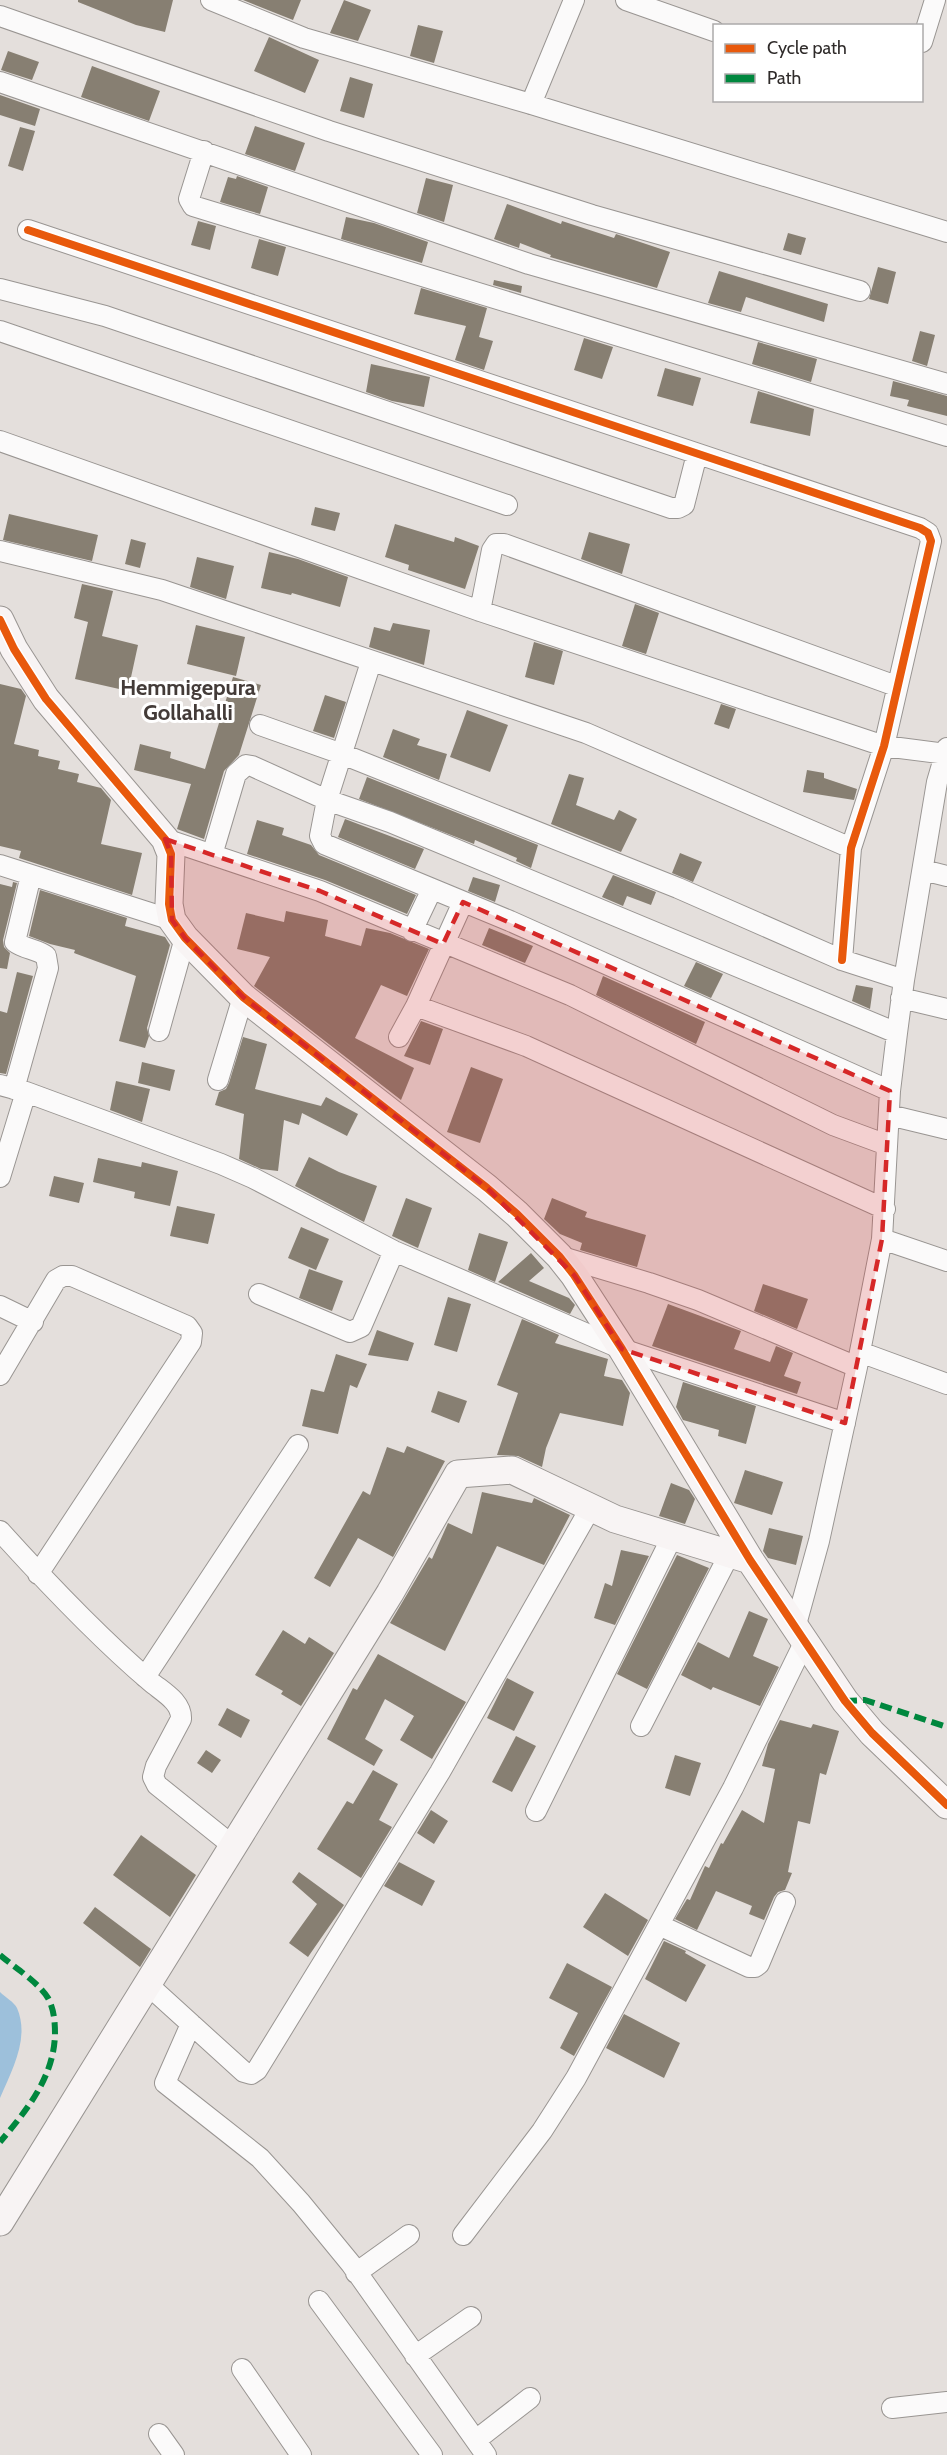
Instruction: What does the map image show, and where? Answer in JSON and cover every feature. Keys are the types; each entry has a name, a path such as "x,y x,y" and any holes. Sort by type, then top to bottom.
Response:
{"street":[{"path":"211,0 304,38 531,104 947,232"},
{"path":"531,104 574,0"},
{"path":"626,0 713,31"},
{"path":"923,36 935,0"},
{"path":"0,16 351,138 592,215 860,291"},
{"path":"0,82 530,264 947,384"},
{"path":"204,151 189,198 193,206 947,436"},
{"path":"28,230 920,528 928,533 931,542 884,746 851,848 842,960"},
{"path":"0,288 105,316 671,508 684,505 697,454"},
{"path":"0,331 507,505"},
{"path":"0,441 480,611 884,746 946,752 938,782 902,989 890,1091 882,1239 859,1360 799,1635 733,1788 576,2078 542,2132 463,2235"},
{"path":"480,611 492,550 496,544 504,544 896,686"},
{"path":"0,551 162,590 586,733 851,848"},
{"path":"0,620 14,649 46,699 165,839 171,854 169,904 178,929 243,997 487,1188 559,1256 622,1349 739,1558 799,1635 845,1701 872,1733 947,1805"},
{"path":"371,662 327,800 320,836 324,844 720,1013 890,1091"},
{"path":"260,724 342,754 678,888 947,1009"},
{"path":"212,855 236,774 246,765 327,800 401,826 897,1033"},
{"path":"165,839 320,891 570,995 833,1125 887,1145"},
{"path":"0,865 178,929"},
{"path":"923,870 947,876"},
{"path":"0,1177 13,1089 48,968 46,956 40,951 15,942 31,875"},
{"path":"412,931 432,889"},
{"path":"399,1037 416,1006 464,902"},
{"path":"159,1031 178,929"},
{"path":"218,1080 243,997"},
{"path":"416,1006 526,1046 885,1209"},
{"path":"13,1089 221,1164 253,1178 394,1251 622,1349 845,1423"},
{"path":"889,1115 947,1129"},
{"path":"882,1239 947,1261"},
{"path":"258,1294 350,1332 361,1327 394,1251"},
{"path":"559,1256 688,1297 859,1360 947,1384"},
{"path":"0,1375 56,1280 63,1276 72,1276 187,1326 192,1333 191,1342 38,1574"},
{"path":"0,1306 33,1322"},
{"path":"145,1677 298,1445"},
{"path":"0,2222 390,1593 458,1474 512,1470 615,1519 739,1558"},
{"path":"147,1984 244,2072 251,2073 257,2070 440,1772 591,1507"},
{"path":"0,1530 38,1574 145,1677 176,1703 182,1712 182,1719 153,1777 157,1785 233,1845"},
{"path":"536,1811 672,1537"},
{"path":"641,1726 739,1558"},
{"path":"659,1924 749,1967 755,1967 759,1964 785,1902"},
{"path":"191,2024 165,2083 260,2158 300,2203 356,2273 481,2448 530,2398"},
{"path":"356,2273 409,2235"},
{"path":"319,2301 432,2455"},
{"path":"415,2356 471,2318"},
{"path":"242,2369 301,2455"},
{"path":"892,2408 947,2402"},
{"path":"159,2434 174,2455"}],"highlighted area":[{"path":"165,839 320,891 443,944 463,902 890,1091 882,1239 845,1423 622,1349 574,1275 487,1188 243,997 185,938 172,920 171,854"}],"water":[{"path":"0,1992 17,2008 22,2031 18,2054 0,2098"}],"building":[{"path":"78,0 173,0 165,32 136,25 78,2"},
{"path":"243,0 301,0 293,20"},
{"path":"344,0 371,10 358,41 330,33"},
{"path":"418,25 443,31 434,63 410,56"},
{"path":"269,37 319,60 305,93 254,71"},
{"path":"8,51 39,62 32,80 1,70"},
{"path":"92,66 160,91 149,121 81,97"},
{"path":"350,77 373,84 364,118 340,111"},
{"path":"0,95 40,109 35,126 0,115"},
{"path":"255,126 305,143 295,171 245,154"},
{"path":"20,127 35,131 23,171 8,166"},
{"path":"237,176 268,187 260,214 220,202 228,177 236,179"},
{"path":"426,178 453,185 444,222 417,213"},
{"path":"507,204 561,224 562,221 614,238 616,234 670,252 657,288 550,257 551,255 520,243 519,248 494,239"},
{"path":"346,217 374,223 428,242 422,263 341,239"},
{"path":"198,221 216,226 210,250 191,245"},
{"path":"788,233 806,238 801,255 783,250"},
{"path":"259,239 286,247 278,276 251,268"},
{"path":"878,267 896,272 888,304 869,299"},
{"path":"719,271 828,304 824,322 746,297 741,312 708,303"},
{"path":"494,280 522,286 521,293 493,285"},
{"path":"421,288 487,308 479,337 493,341 484,370 455,360 466,326 414,314"},
{"path":"920,331 935,335 927,366 912,361"},
{"path":"584,338 613,347 602,379 574,370"},
{"path":"758,342 817,359 811,382 752,364"},
{"path":"371,364 430,377 424,407 392,401 366,392"},
{"path":"665,368 701,378 693,406 657,396"},
{"path":"893,381 947,396 947,416 907,406 909,400 890,396"},
{"path":"758,391 814,409 810,436 750,423"},
{"path":"315,507 340,513 335,531 311,525"},
{"path":"9,514 98,535 92,561 3,540"},
{"path":"395,524 454,542 455,537 479,546 465,589 408,570 409,565 385,557"},
{"path":"589,532 630,544 622,574 581,559"},
{"path":"131,539 146,543 140,568 125,564"},
{"path":"269,552 298,559 348,577 340,607 292,593 291,595 261,588"},
{"path":"197,557 234,566 226,599 190,587"},
{"path":"82,584 113,591 102,636 138,645 128,691 75,679 88,622 74,618"},
{"path":"635,604 659,613 646,654 622,646"},
{"path":"393,623 430,630 424,665 369,647 374,627 390,631"},
{"path":"196,625 245,637 236,676 187,664"},
{"path":"534,642 563,651 554,685 525,677"},
{"path":"233,677 261,685 239,755 224,771 204,839 177,829 191,784 134,770 140,744 171,752 170,758 205,769"},
{"path":"0,684 21,689 26,696 14,744 39,750 38,756 60,761 58,769 79,774 77,782 101,788 111,800 101,844 142,853 132,895 19,858 21,851 0,846"},
{"path":"325,695 346,702 334,738 313,731"},
{"path":"721,704 736,709 729,729 714,724"},
{"path":"467,710 508,725 490,772 450,757"},
{"path":"393,729 420,739 417,745 447,754 439,780 383,757"},
{"path":"807,770 824,773 824,778 857,789 854,800 803,792"},
{"path":"569,774 584,778 576,805 614,820 619,810 637,819 621,852 551,824"},
{"path":"367,777 538,845 531,868 516,861 517,858 475,840 474,844 359,799"},
{"path":"345,819 424,849 415,869 338,837"},
{"path":"257,820 284,828 282,835 311,845 319,855 416,895 407,914 325,880 247,854"},
{"path":"680,853 702,862 693,882 672,873"},
{"path":"613,875 656,892 651,905 627,896 623,906 602,897"},
{"path":"473,877 500,885 495,902 468,891"},
{"path":"13,882 17,883 3,940 4,947 10,953 7,969 0,968 0,884 12,887"},
{"path":"40,890 127,918 125,926 165,937 170,945 147,1028 149,1036 145,1048 119,1041 136,976 74,953 75,950 29,936"},
{"path":"286,911 328,920 325,936 361,946 366,928 390,933 429,949 407,996 381,985 355,1038 414,1068 401,1100 254,986 270,957 237,949 246,913 284,922"},
{"path":"489,928 533,946 525,963 482,945"},
{"path":"696,962 723,974 711,998 684,986"},
{"path":"17,972 33,976 6,1074 0,1073 0,1011 7,1013"},
{"path":"603,976 705,1022 696,1044 596,995"},
{"path":"856,985 873,988 870,1009 852,1001"},
{"path":"421,1021 443,1029 430,1065 404,1056"},
{"path":"243,1037 267,1044 255,1089 321,1106 326,1097 358,1114 347,1136 302,1113 299,1125 284,1120 278,1171 261,1169 239,1159 244,1114 215,1105 219,1092 226,1089 229,1083"},
{"path":"142,1062 175,1070 170,1091 138,1083"},
{"path":"471,1067 503,1079 480,1143 447,1132"},
{"path":"116,1081 150,1089 142,1122 110,1110"},
{"path":"309,1157 339,1172 377,1186 364,1222 295,1186"},
{"path":"98,1158 141,1167 142,1162 178,1171 170,1206 134,1198 135,1192 93,1182"},
{"path":"54,1176 84,1183 79,1203 49,1196"},
{"path":"406,1198 432,1208 418,1248 392,1236"},
{"path":"552,1198 587,1212 585,1217 646,1235 637,1267 580,1250 582,1243 560,1234 544,1219"},
{"path":"177,1206 215,1214 208,1244 170,1236"},
{"path":"301,1227 329,1239 316,1270 288,1258"},
{"path":"479,1233 508,1242 495,1282 468,1270"},
{"path":"531,1253 544,1268 529,1281 569,1298 575,1305 570,1314 498,1282"},
{"path":"309,1269 343,1281 332,1311 299,1298"},
{"path":"763,1284 808,1299 797,1329 754,1311"},
{"path":"448,1297 471,1304 457,1352 434,1345"},
{"path":"668,1304 741,1331 734,1349 770,1362 776,1346 793,1353 784,1376 801,1382 797,1394 652,1346"},
{"path":"522,1319 559,1335 555,1343 608,1359 604,1376 622,1380 630,1393 623,1426 560,1413 546,1448 542,1467 518,1456 497,1455 518,1393 497,1385"},
{"path":"377,1330 414,1343 408,1361 368,1355"},
{"path":"336,1354 367,1364 357,1388 350,1385 338,1434 302,1426 311,1389 324,1392"},
{"path":"683,1382 756,1406 746,1444 718,1436 719,1430 683,1420 676,1407"},
{"path":"438,1391 467,1401 459,1423 431,1412"},
{"path":"407,1446 445,1461 393,1557 358,1538 330,1587 314,1578 363,1491 370,1495 387,1447 404,1453"},
{"path":"745,1470 783,1482 772,1515 734,1503"},
{"path":"671,1483 689,1490 695,1499 685,1524 659,1516"},
{"path":"482,1492 532,1503 534,1498 570,1515 544,1565 497,1546 445,1651 390,1623 429,1557 432,1559 448,1523 472,1534"},
{"path":"769,1528 803,1536 796,1565 768,1558 763,1551"},
{"path":"621,1550 649,1556 615,1625 594,1618 605,1583 612,1586"},
{"path":"677,1555 709,1568 647,1689 617,1674"},
{"path":"749,1611 768,1619 753,1656 779,1667 760,1706 713,1687 711,1690 681,1675 698,1642 729,1658"},
{"path":"283,1630 305,1644 309,1637 334,1653 301,1706 281,1694 283,1691 255,1675"},
{"path":"378,1654 466,1702 432,1759 400,1740 414,1716 385,1699 365,1739 383,1750 374,1766 327,1739 353,1688 357,1690"},
{"path":"507,1678 534,1692 514,1731 487,1718"},
{"path":"227,1708 250,1720 241,1738 218,1725"},
{"path":"780,1720 811,1728 813,1724 839,1731 826,1775 820,1773 810,1824 798,1821 788,1872 792,1873 785,1890 778,1892 774,1897 764,1920 749,1914 752,1906 716,1891 697,1930 675,1919 687,1899 690,1900 705,1866 709,1868 721,1843 723,1844 742,1810 764,1823 775,1769 762,1766 768,1744"},
{"path":"516,1736 536,1746 512,1792 492,1782"},
{"path":"206,1750 221,1760 212,1773 197,1763"},
{"path":"675,1755 701,1763 690,1796 665,1788"},
{"path":"373,1770 398,1784 379,1820 392,1827 361,1878 317,1849 347,1801 353,1804"},
{"path":"431,1810 448,1821 434,1844 417,1833"},
{"path":"141,1835 196,1875 170,1917 113,1875"},
{"path":"399,1862 435,1881 422,1906 384,1886"},
{"path":"299,1872 344,1905 308,1957 289,1943 317,1904 292,1882"},
{"path":"605,1893 648,1920 628,1956 583,1927"},
{"path":"95,1907 151,1949 140,1967 83,1923"},
{"path":"664,1941 686,1951 685,1953 706,1965 686,2002 645,1979"},
{"path":"567,1963 612,1987 574,2056 560,2048 578,2013 549,1998"},
{"path":"624,2014 680,2043 664,2078 606,2048"}],"marked path":[{"path":"845,1701 865,1700 947,1727"},
{"path":"0,1955 32,1980 48,1998 54,2016 55,2034 50,2065 44,2079 20,2118 0,2142"}],"cycle path":[{"path":"28,230 920,528 928,533 931,541 884,746 851,848 842,960"},
{"path":"0,620 14,649 46,699 165,839 171,854 169,904 172,920 185,938 243,997 487,1188 559,1256 622,1349 750,1560 845,1701 872,1733 947,1805"}],"district":[{"name":"Hemmigepura Gollahalli","path":"188,700"}]}
